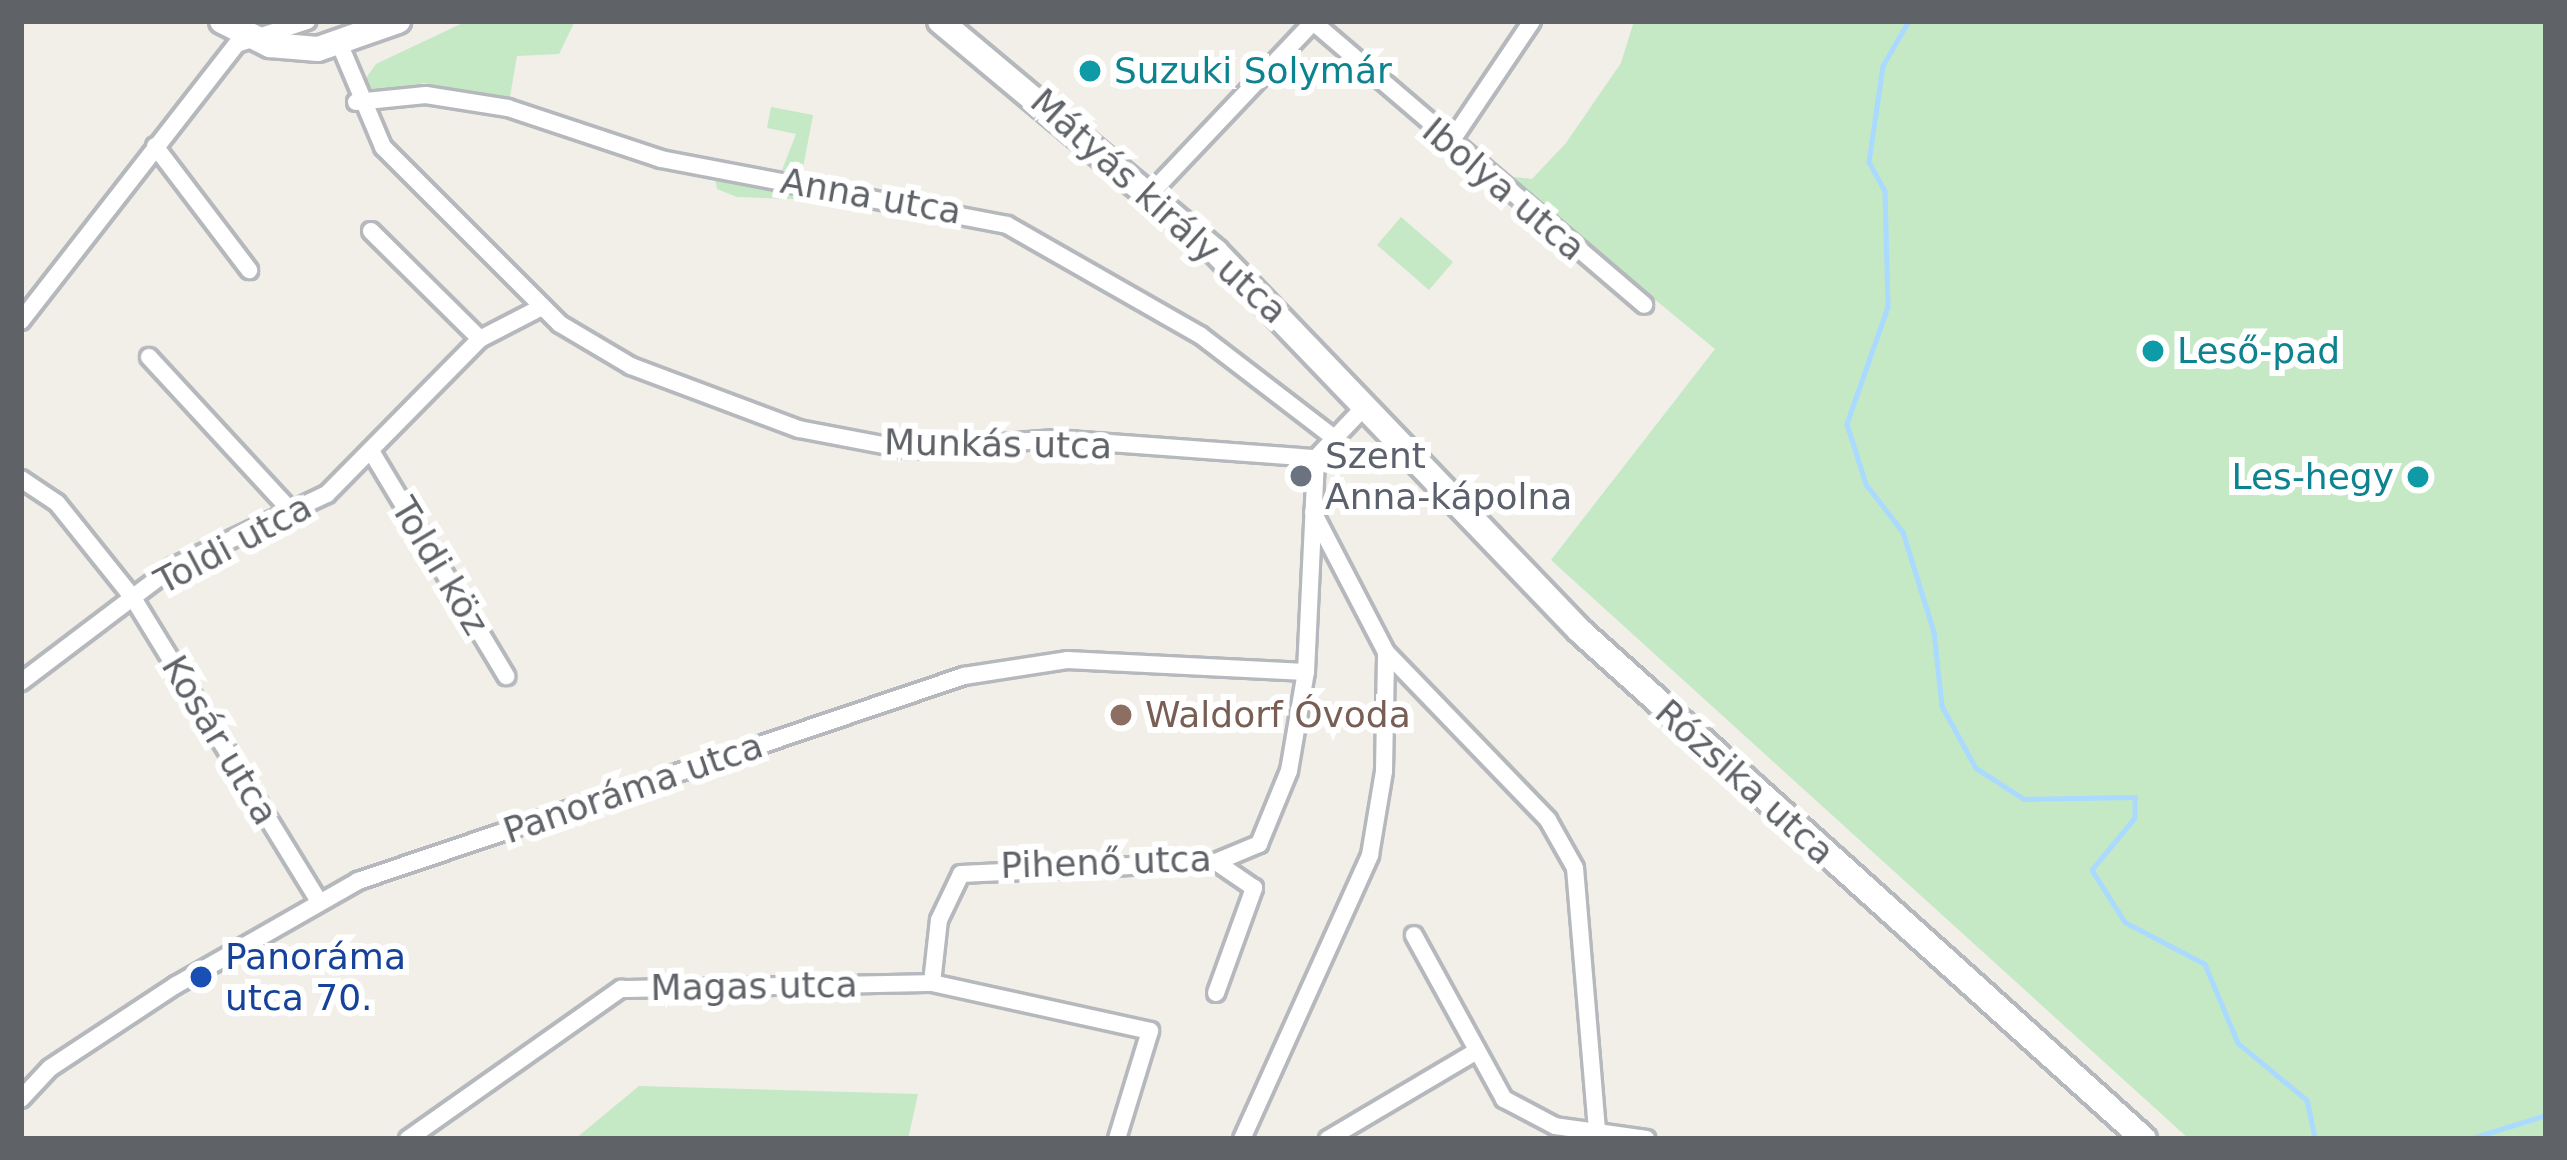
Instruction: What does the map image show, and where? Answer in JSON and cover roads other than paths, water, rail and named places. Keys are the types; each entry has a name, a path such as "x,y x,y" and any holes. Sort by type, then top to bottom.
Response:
{"main road":[{"path":"222,21 245,36 340,45 398,21"},
{"name":"Mátyás király utca","path":"940,21 1150,194 1367,404"},
{"name":"Rózsika utca","path":"1367,404 1631,680 2144,1139"}],"street":[{"path":"21,321 245,36 307,21"},
{"name":"Ibolya utca","path":"1150,194 1313,21 1448,146 1644,304"},
{"path":"1448,146 1532,21"},
{"name":"Munkás utca","path":"340,45 356,102 383,147 542,307 631,366 800,429 909,450 1055,440 1316,458"},
{"name":"Anna utca","path":"356,102 461,99 661,159 946,205 1007,225 1201,335 1334,436"},
{"path":"155,146 249,270"},
{"path":"371,231 480,339"},
{"name":"Toldi utca","path":"21,682 173,567 294,514 374,456 480,339 542,307"},
{"path":"149,356 294,514"},
{"path":"1316,458 1367,404"},
{"name":"Toldi köz","path":"374,456 506,676"},
{"name":"Pihenő utca","path":"932,982 939,920 961,874 1216,862 1267,832 1306,672 1316,458"},
{"name":"Kosár utca","path":"21,479 57,503 134,598 318,900"},
{"path":"1313,511 1386,652 1548,820 1575,868 1597,1132"},
{"path":"1242,1139 1370,855 1386,652"},
{"name":"Panoráma utca","path":"21,1100 50,1068 318,900 964,676 1067,661 1306,672"},
{"path":"1216,862 1254,888 1216,993"},
{"path":"1414,935 1504,1099 1597,1132 1647,1139"},
{"name":"Magas utca","path":"408,1139 621,989 932,982 1150,1031 1117,1139"},
{"path":"1328,1139 1477,1051"}],"waterway":[{"path":"1909,21 1883,66 1869,162 1885,191 1888,307 1847,424 1866,484 1903,532 1934,632 1942,706 1976,768 2024,799 2135,797 2135,818 2092,870 2125,922 2205,964 2238,1043 2307,1100 2315,1139"},
{"path":"2469,1139 2546,1115"}],"place":[{"name":"Suzuki Solymár","path":"1090,71"},
{"name":"Leső-pad","path":"2153,351"},
{"name":"Szent Anna-kápolna","path":"1301,476"},
{"name":"Les-hegy","path":"2418,477"},
{"name":"Waldorf Óvoda","path":"1121,715"},
{"name":"Panoráma utca 70.","path":"201,977"}]}
